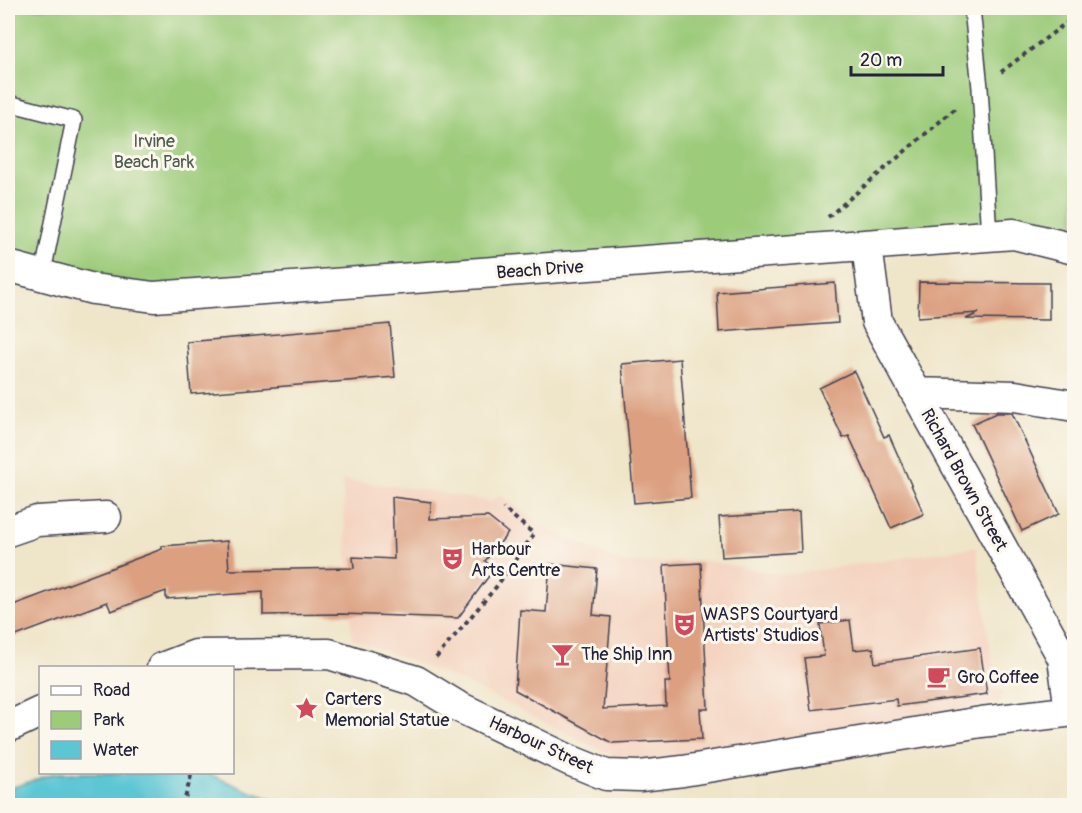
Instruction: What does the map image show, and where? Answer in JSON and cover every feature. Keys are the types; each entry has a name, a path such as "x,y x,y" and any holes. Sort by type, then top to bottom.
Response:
{"street":[{"name":"Beach Drive","path":"8,266 93,289 154,297 1014,234 1074,249"},
{"name":"Richard Brown Street","path":"867,246 877,322 1063,658 1072,711"},
{"path":"916,393 1015,396 1074,406"},
{"path":"8,531 38,521 106,517"},
{"name":"Harbour Street","path":"167,666 196,655 328,654 416,681 457,706 569,760 606,775 640,776 683,771 981,722 1072,711"},
{"path":"8,727 39,712"}],"lane":[{"path":"972,8 980,88 989,236"},
{"path":"8,103 74,120 42,277"}],"path":[{"path":"822,223 980,88 1074,16"},
{"path":"416,681 496,587 534,534 502,508"},
{"path":"183,806 191,774"}],"shaded area":[{"path":"342,480 419,489 490,502 501,495 551,531 623,563 702,560 783,575 976,547 996,690 1004,690 999,703 629,764 461,681 352,638"}],"green space":[{"name":"Irvine Beach Park","path":"8,8 1074,8 1074,251 1036,239 154,297 8,253"}],"water":[{"path":"52,774 209,774 251,792 290,805 8,805 8,789"}],"building":[{"path":"919,282 1049,283 1049,320 966,319 979,313 918,317"},
{"path":"835,283 838,323 719,332 717,292"},
{"path":"390,324 395,377 191,394 187,342"},
{"path":"680,359 691,498 634,503 622,364"},
{"path":"854,371 884,437 889,435 924,514 891,528 849,436 843,438 819,388"},
{"path":"996,413 1012,413 1059,514 1022,531 972,424"},
{"path":"392,497 431,502 430,519 488,517 508,533 485,561 494,569 458,618 342,614 263,615 263,592 166,599 166,591 111,611 107,602 8,639 8,607 162,549 162,546 227,541 229,570 354,568 353,557 394,559"},
{"path":"799,512 801,552 722,557 719,517"},
{"path":"701,563 708,709 700,709 702,739 612,743 515,690 520,610 546,612 550,564 597,569 593,615 611,617 603,709 666,706 665,682 670,682 664,565"},
{"path":"850,620 854,650 873,648 875,663 980,648 987,694 897,706 896,699 811,710 804,658 824,656 820,624"}],"place":[{"name":"Harbour Arts Centre","path":"453,559"},
{"name":"WASPS Courtyard Artists' Studios","path":"685,624"},
{"name":"The Ship Inn","path":"563,654"},
{"name":"Gro Coffee","path":"939,677"},
{"name":"Carters Memorial Statue","path":"307,709"}]}
